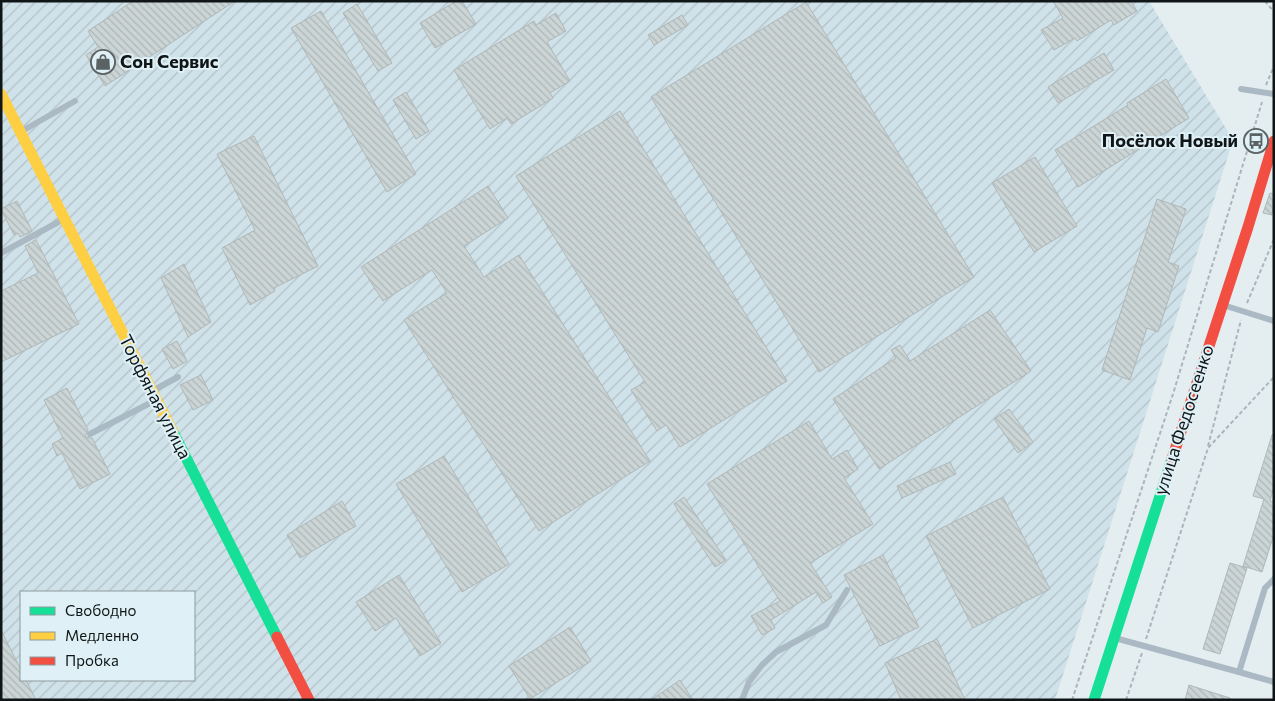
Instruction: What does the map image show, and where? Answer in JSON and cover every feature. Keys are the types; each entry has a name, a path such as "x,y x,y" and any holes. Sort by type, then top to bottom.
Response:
{"street":[{"name":"Торфяная улица","path":"1,94 309,700"},
{"name":"улица Федосеенко","path":"1094,700 1274,141"}],"lane":[{"path":"1241,89 1274,94"},
{"path":"21,132 76,101"},
{"path":"1,252 65,218"},
{"path":"1222,305 1274,321"},
{"path":"90,434 155,395 178,377"},
{"path":"1239,672 1265,588 1274,579"},
{"path":"742,700 749,682 762,665 776,652 826,625 848,590"},
{"path":"1113,638 1274,682"}],"path":[{"path":"1265,1 1274,12"},
{"path":"1072,700 1173,394 1264,92 1274,66"},
{"path":"1126,700 1208,448 1244,312 1274,239"},
{"path":"1208,448 1274,377"}],"shaded area":[{"path":"1,1 1149,1 1233,140 1055,700 1,700"}],"building":[{"path":"133,1 235,1 105,86 86,55 98,47 88,31"},
{"path":"456,1 462,1 476,24 435,48 420,23"},
{"path":"1053,1 1131,1 1137,11 1114,25 1111,20 1077,41 1075,38 1054,50 1041,30 1063,18"},
{"path":"806,2 974,277 819,372 651,97"},
{"path":"357,4 392,63 378,71 343,13"},
{"path":"321,11 416,174 387,192 291,28"},
{"path":"556,13 566,31 547,42 570,81 550,93 553,98 511,124 507,118 490,129 454,70 534,21 536,25"},
{"path":"682,15 688,25 654,45 648,35"},
{"path":"1104,53 1114,70 1058,103 1048,87"},
{"path":"1166,79 1189,118 1078,187 1055,150"},
{"path":"406,92 429,131 416,139 393,100"},
{"path":"620,111 787,381 680,447 666,425 657,431 631,390 645,382 516,176"},
{"path":"254,136 318,266 274,288 275,291 250,305 222,248 255,230 217,154"},
{"path":"1035,157 1077,226 1034,252 992,183"},
{"path":"488,186 508,218 464,246 484,277 519,255 650,461 539,531 404,320 447,293 432,270 383,301 361,267"},
{"path":"1270,193 1274,194 1272,215 1263,213"},
{"path":"1157,199 1186,209 1168,262 1179,266 1158,332 1147,328 1130,380 1102,370"},
{"path":"17,201 32,231 20,237 18,233 14,235 1,209"},
{"path":"36,240 79,324 1,362 1,291 38,273 25,246"},
{"path":"184,264 211,322 188,337 161,278"},
{"path":"990,310 1031,371 879,469 833,399 896,358 891,350 900,345 910,361"},
{"path":"177,341 187,361 173,369 162,349"},
{"path":"201,375 213,400 193,410 180,385"},
{"path":"67,388 88,430 85,436 92,438 110,474 80,489 62,453 57,456 52,444 63,438 44,400"},
{"path":"1009,409 1033,442 1018,453 994,419"},
{"path":"809,421 832,459 847,450 858,469 844,478 873,524 810,563 832,597 823,603 816,592 771,620 775,628 762,635 751,616 780,601 707,484"},
{"path":"1272,435 1274,435 1274,487 1270,501 1274,502 1274,534 1262,572 1243,566 1264,499 1253,496"},
{"path":"444,456 509,564 462,592 396,484"},
{"path":"950,462 956,474 902,498 897,486"},
{"path":"684,497 726,560 715,567 674,504"},
{"path":"1003,497 1050,589 973,628 926,536"},
{"path":"342,501 356,526 300,558 287,535"},
{"path":"883,555 919,627 880,646 844,575"},
{"path":"1230,563 1247,568 1220,654 1203,649"},
{"path":"399,575 441,643 420,656 396,618 375,631 356,602"},
{"path":"570,627 591,661 530,699 509,666"},
{"path":"1,630 20,668 20,681 26,681 36,700 1,700"},
{"path":"937,639 965,700 901,700 885,663"},
{"path":"680,680 693,700 651,700"},
{"path":"1189,685 1230,698 1230,700 1185,700"}],"traffic: fast":[{"path":"173,432 277,637"},
{"path":"1094,700 1172,459"}],"traffic: slow":[{"path":"1,94 173,432"}],"traffic: jam":[{"path":"1172,459 1248,227 1274,141"},
{"path":"277,637 309,700"}],"place":[{"name":"Сон Сервис","path":"103,62"},
{"name":"Посёлок Новый","path":"1256,141"}]}
